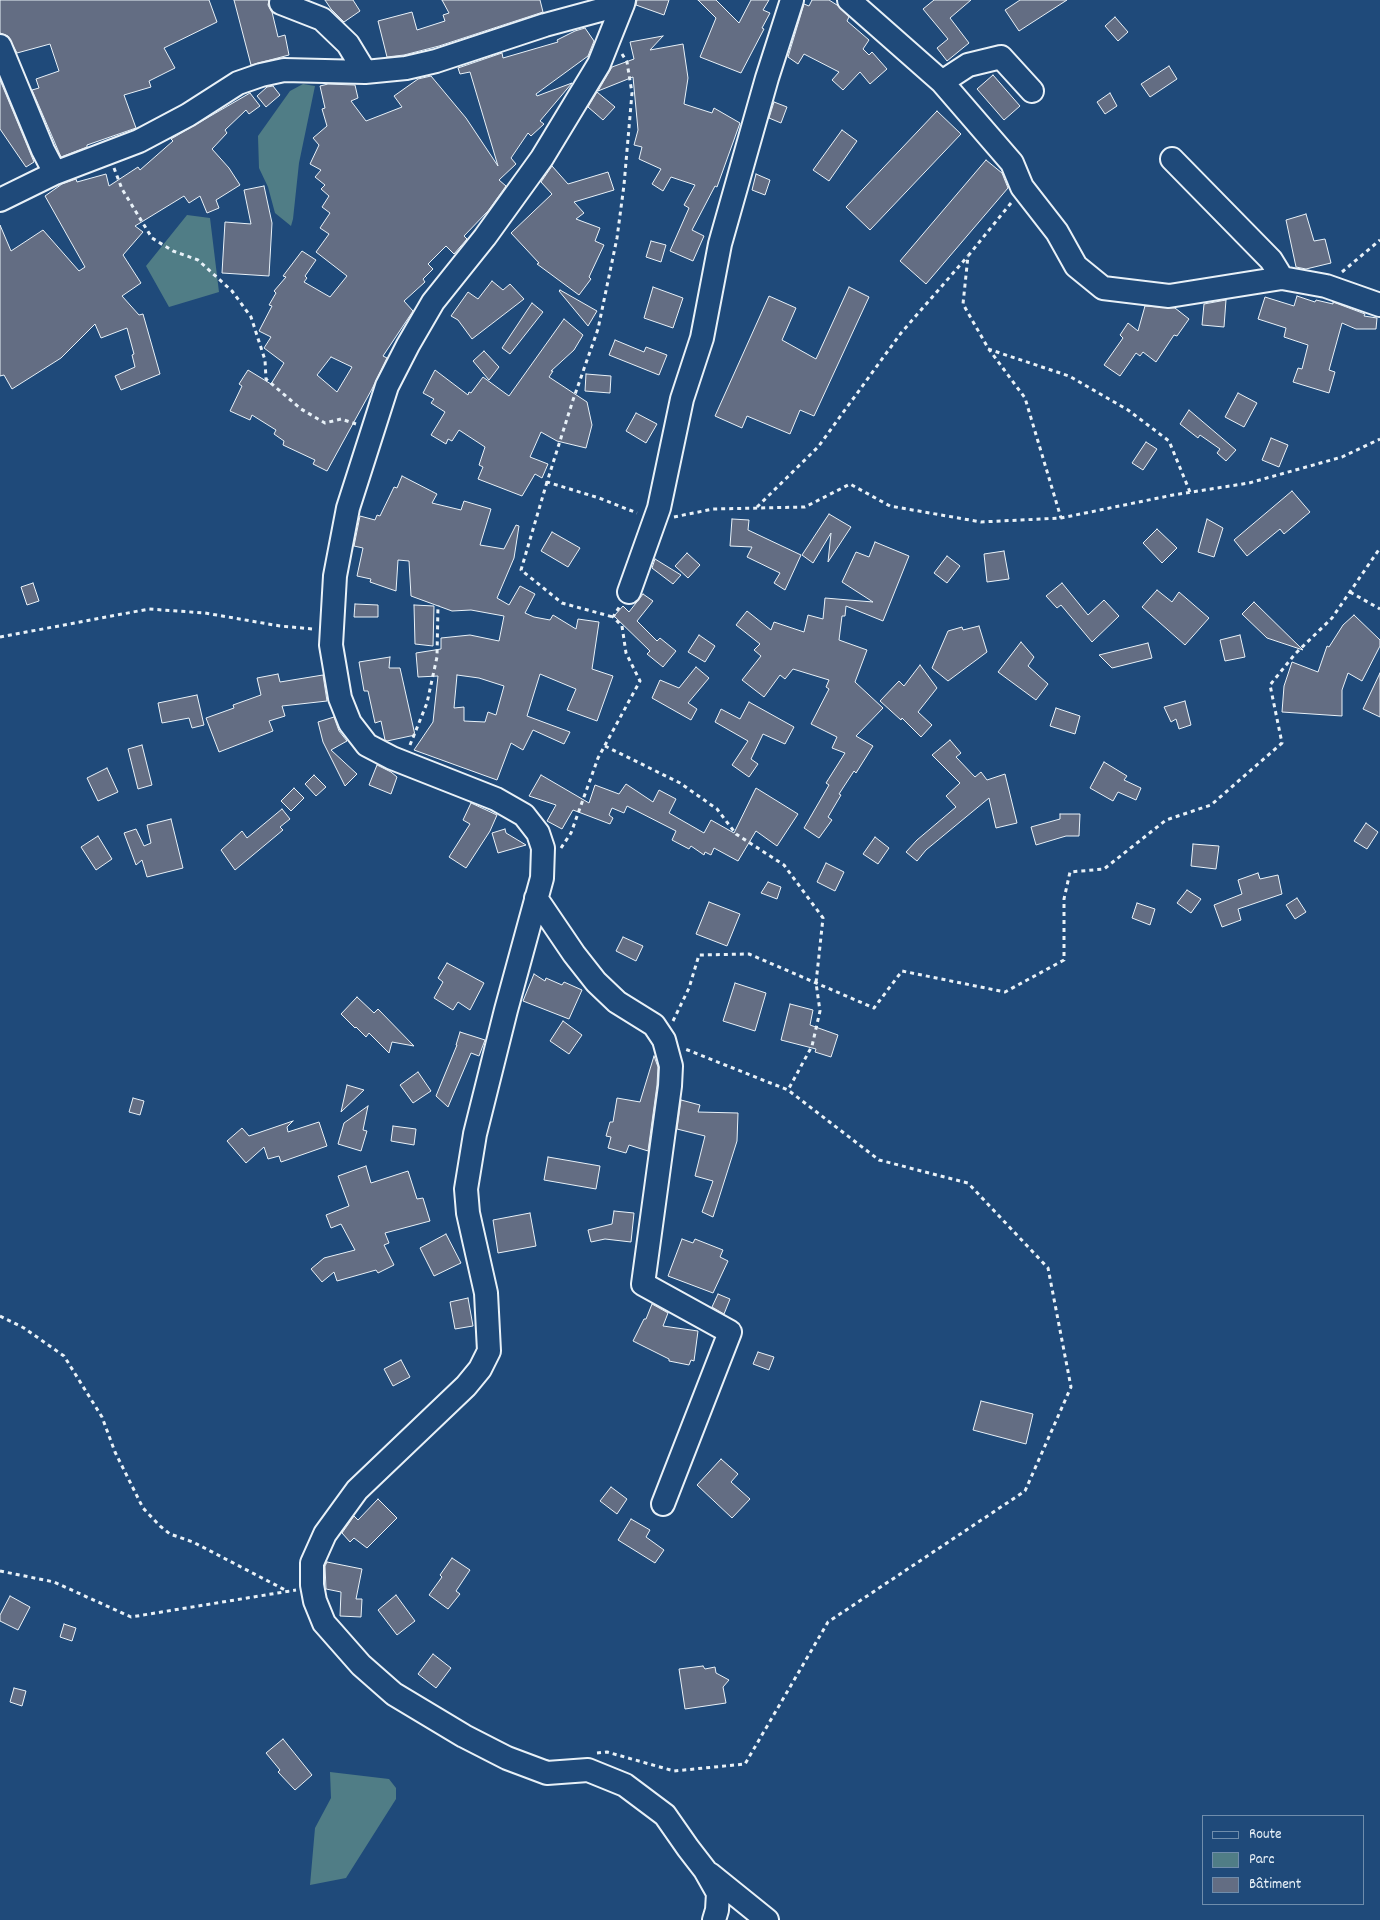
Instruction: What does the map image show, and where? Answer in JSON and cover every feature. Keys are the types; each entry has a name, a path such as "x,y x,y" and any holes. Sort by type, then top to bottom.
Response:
{"street":[{"path":"629,592 659,508 682,399 702,338 720,244 767,78 792,0"},
{"path":"849,0 942,82 1012,163 1022,188 1057,232 1076,266 1104,288 1169,296 1282,278 1326,286 1380,305"},
{"path":"624,2 599,64 542,158 485,237 433,302 387,386 348,508 335,576 331,645 340,698 350,723 367,744 403,762 496,799 524,815 538,834 543,848 539,888 475,1134 466,1188 468,1213 486,1293 489,1351 480,1369 466,1386 357,1490 324,1534 312,1563 312,1585 315,1601 324,1623 361,1664 394,1694 464,1736 507,1758 546,1773 588,1770 625,1785 665,1815 705,1870 718,1893 717,1910 714,1920"},
{"path":"0,200 55,173 139,141 188,115 238,83 261,74 284,70 365,72 406,68 436,61 545,25 624,2"},
{"path":"281,3 319,10 348,44 365,72"},
{"path":"0,46 43,150 55,173"},
{"path":"942,82 968,65 1001,57 1032,91"},
{"path":"1172,159 1271,260 1282,278"},
{"path":"539,888 574,954 596,982 617,1002 654,1025 664,1040 671,1066 670,1086 643,1284 730,1332 663,1504"},
{"path":"705,1870 767,1920"}],"path":[{"path":"539,888 571,832 598,758 640,681 626,653 622,626 613,617 562,603 521,570 573,400 598,329 617,238 632,93 627,62 611,34"},
{"path":"108,154 122,189 152,238 173,251 198,260 232,291 251,317 265,360 266,379 301,409 325,423 341,420 372,429"},
{"path":"756,508 818,447 901,333 997,222 1022,188"},
{"path":"1326,286 1380,240"},
{"path":"968,256 963,304 988,348 1025,398 1061,518"},
{"path":"988,348 1069,376 1128,410 1169,441 1190,492"},
{"path":"547,482 599,498 654,520 714,509 805,507 850,484 890,506 981,522 1061,518 1190,492 1248,483 1342,456 1380,439"},
{"path":"589,1753 607,1752 674,1771 745,1764 828,1622 1025,1491 1071,1387 1048,1268 968,1182 879,1160 788,1090 664,1040 689,988 698,955 749,954 874,1008 902,971 1005,992 1064,960 1064,899 1070,872 1104,869 1166,820 1211,806 1282,743 1270,685 1294,654 1332,618 1380,548"},
{"path":"613,617 629,592"},
{"path":"1350,592 1380,609"},
{"path":"403,762 427,704 437,657 438,605"},
{"path":"0,637 148,609 205,613 280,626 332,630"},
{"path":"604,746 680,783 718,809 736,834 784,865 823,918 816,983 820,1011 812,1046 788,1090"},
{"path":"0,1316 24,1328 64,1356 102,1417 115,1452 143,1508 160,1526 170,1534 193,1542 289,1592"},
{"path":"0,1571 54,1582 130,1617 289,1592 312,1585"}],"green space":[{"path":"303,84 315,86 299,163 291,226 275,213 268,187 259,168 258,136 290,91"},
{"path":"187,215 210,218 219,292 169,307 146,266"},
{"path":"330,1772 389,1779 396,1788 396,1799 346,1878 310,1885 315,1828 331,1798"}],"building":[{"path":"0,0 209,0 217,22 164,48 175,68 149,81 151,87 124,95 136,128 87,145 87,147 61,157 32,90 39,88 36,79 59,71 50,44 17,53 8,36 0,33"},
{"path":"234,0 269,0 268,5 272,12 278,37 285,35 289,55 251,65"},
{"path":"325,0 353,0 360,11 344,22"},
{"path":"442,0 540,0 543,12 439,46 404,55 387,57 378,21 412,12 417,30 445,21 443,15 449,13"},
{"path":"637,0 669,0 664,15 636,5"},
{"path":"698,0 716,0 739,23 751,0 769,0 763,10 770,13 762,28 764,29 741,73 700,57 716,18"},
{"path":"812,0 829,0 837,5 849,17 847,21 869,40 863,49 869,55 872,52 887,69 870,84 860,72 843,90 832,80 839,72 804,54 798,64 788,57 804,4 809,6"},
{"path":"934,0 971,0 950,18 969,43 947,61 937,48 948,39 923,9"},
{"path":"1020,0 1067,0 1019,31 1005,10"},
{"path":"1115,17 1128,32 1118,41 1105,26"},
{"path":"585,28 594,41 588,56 536,94 537,96 572,83 540,121 544,124 531,136 528,133 511,158 516,164 499,180 506,186 488,211 464,236 467,239 454,254 446,246 428,264 433,269 423,279 425,282 404,301 413,311 383,356 387,358 372,389 327,471 313,464 315,460 283,445 284,441 274,434 276,430 252,415 250,420 230,411 242,386 239,384 248,370 271,384 284,363 264,348 271,337 259,331 272,306 269,305 276,293 274,291 286,277 283,276 302,251 316,260 305,276 307,278 304,282 330,297 347,276 316,252 329,234 320,228 330,213 322,207 329,196 321,189 325,185 315,177 321,170 310,164 319,145 313,138 327,126 322,109 325,108 320,86 328,84 355,85 358,98 351,101 366,121 402,107 394,96 418,79 431,76 466,118 498,166 470,72 460,74 458,68 502,53 503,58 558,42 557,40","holes":["331,357 352,367 337,392 317,375"]},
{"path":"663,36 650,50 683,44 688,78 684,104 712,113 714,108 740,123 717,187 715,186 692,230 704,236 693,261 670,251 689,208 684,205 695,185 671,177 663,191 652,184 661,169 639,159 642,147 634,145 638,130 633,77 598,91 612,67 634,59 630,42"},
{"path":"1169,66 1177,79 1150,97 1141,84"},
{"path":"993,75 1020,106 1004,120 977,89"},
{"path":"0,80 34,162 26,167 0,129"},
{"path":"273,86 280,95 266,107 257,96 267,87"},
{"path":"597,92 615,107 603,120 588,107"},
{"path":"250,93 260,106 249,114 246,110 225,130 227,133 212,149 229,168 240,185 216,200 219,208 207,213 200,196 189,203 184,196 135,226 143,232 123,255 141,283 122,296 139,315 143,314 160,374 121,390 115,376 135,367 132,355 134,354 127,328 101,338 95,324 61,358 12,389 4,375 0,376 0,225 11,251 43,230 79,271 85,267 45,196 62,184 76,179 77,182 106,174 109,186 138,167 140,170 173,141 171,139"},
{"path":"1110,93 1117,106 1105,114 1097,102"},
{"path":"774,102 787,107 781,123 769,118"},
{"path":"937,111 961,134 870,230 846,207"},
{"path":"842,130 857,141 829,181 813,170"},
{"path":"986,160 1002,173 1008,188 926,284 900,261"},
{"path":"552,166 568,184 608,172 614,190 574,202 584,213 576,219 600,228 595,241 604,245 589,277 591,279 579,295 537,264 539,263 511,233 552,194 541,182"},
{"path":"756,174 770,180 765,195 752,190"},
{"path":"264,186 272,223 269,276 222,273 225,222 251,224 244,190"},
{"path":"1306,214 1314,241 1325,239 1331,263 1306,269 1296,267 1286,220"},
{"path":"651,241 666,245 661,262 646,257"},
{"path":"492,281 503,290 510,284 524,299 472,339 458,320 451,316 468,292 478,299"},
{"path":"653,287 683,298 673,328 644,318"},
{"path":"849,287 869,297 814,416 800,410 790,434 747,416 742,428 715,416 769,296 796,308 782,340 816,359"},
{"path":"559,291 597,311 588,326"},
{"path":"1297,296 1315,302 1316,300 1333,304 1333,302 1365,314 1364,316 1377,318 1376,329 1356,329 1342,323 1329,370 1335,372 1329,393 1293,382 1298,368 1302,369 1308,345 1284,337 1286,328 1258,319 1265,297 1294,306"},
{"path":"1226,300 1224,327 1202,325 1204,304"},
{"path":"532,303 543,312 510,354 502,348"},
{"path":"1145,306 1175,308 1189,319 1177,336 1174,335 1156,362 1143,352 1140,356 1136,353 1120,376 1104,365 1123,338 1120,335 1128,323 1138,331"},
{"path":"564,319 583,335 574,350 551,371 553,371 549,377 587,402 592,425 586,448 557,441 541,432 530,457 548,464 542,478 535,474 522,496 478,479 483,467 479,465 485,447 459,430 452,441 448,439 446,444 431,435 445,412 431,403 434,399 423,393 435,370 468,395 483,377 509,396"},
{"path":"615,340 644,352 646,347 667,355 659,375 609,355"},
{"path":"484,351 499,367 489,380 473,361"},
{"path":"586,374 611,376 610,393 585,391"},
{"path":"1238,393 1257,403 1244,427 1225,417"},
{"path":"1189,410 1236,450 1226,461 1217,453 1220,449 1200,435 1198,438 1180,424"},
{"path":"636,413 657,424 646,443 626,431"},
{"path":"1271,438 1288,445 1279,467 1262,460"},
{"path":"1146,442 1157,449 1143,470 1132,463"},
{"path":"402,476 437,494 432,503 461,510 464,501 491,509 480,545 504,549 516,525 519,526 514,558 497,598 509,605 520,586 535,594 525,613 550,620 553,615 576,629 578,619 599,622 592,669 613,676 597,721 567,710 576,689 540,674 527,716 570,732 564,744 533,730 523,750 511,743 497,780 414,750 433,722 438,676 418,677 416,653 441,649 441,638 470,635 499,641 504,616 471,610 452,611 411,596 409,561 398,560 396,591 370,582 371,579 357,576 363,548 354,546 360,516 375,520 377,515 380,516 394,487 397,488","holes":["457,675 479,678 504,686 496,715 488,712 485,722 464,721 464,707 454,708"]},
{"path":"1292,491 1310,512 1284,534 1280,529 1247,556 1234,540"},
{"path":"829,514 851,527 828,562 831,533 813,563 802,555"},
{"path":"732,519 749,520 748,530 801,555 785,590 774,583 780,573 747,557 752,547 730,546"},
{"path":"1207,519 1223,528 1214,557 1198,552"},
{"path":"1157,529 1177,548 1162,563 1143,543"},
{"path":"552,532 580,548 568,567 541,551"},
{"path":"875,542 909,556 883,621 846,606 845,616 842,616 839,640 867,650 855,682 883,708 856,736 873,746 856,773 854,771 839,794 841,795 828,817 832,820 819,838 804,828 829,785 826,783 845,753 832,748 837,737 811,724 829,689 826,687 829,680 793,669 785,679 780,675 764,697 742,680 761,656 754,650 760,644 736,625 747,611 771,630 774,622 804,632 808,615 823,619 825,598 873,602 842,582 856,552 869,557"},
{"path":"1004,551 1009,579 987,582 984,554"},
{"path":"687,553 700,565 688,578 675,566"},
{"path":"947,556 960,566 947,583 934,573"},
{"path":"655,559 681,575 673,584 652,568"},
{"path":"33,583 39,601 27,605 21,587"},
{"path":"1062,583 1088,615 1104,600 1119,616 1092,642 1061,605 1057,608 1046,596"},
{"path":"1157,590 1172,602 1179,592 1209,618 1185,645 1142,607"},
{"path":"643,594 653,601 637,621 657,641 660,638 676,651 663,667 647,654 650,651 614,616 623,606 629,612"},
{"path":"1254,602 1303,650 1267,638 1242,614"},
{"path":"355,604 378,605 378,617 354,617"},
{"path":"414,605 434,606 433,646 415,644"},
{"path":"1354,615 1380,640 1380,646 1362,681 1348,673 1342,690 1342,716 1282,712 1284,686 1292,662 1318,672 1327,646 1329,647 1343,625"},
{"path":"979,626 987,652 948,681 932,668 948,631 962,627 963,630"},
{"path":"699,635 715,646 705,662 688,652"},
{"path":"1240,635 1245,657 1225,661 1220,640"},
{"path":"1021,642 1034,657 1028,666 1048,684 1036,700 998,672"},
{"path":"1148,643 1152,658 1112,668 1099,655"},
{"path":"390,657 389,668 400,668 415,735 387,741 385,740 381,721 375,723 368,691 364,691 359,662"},
{"path":"920,665 937,688 918,712 932,725 921,737 902,718 901,720 880,701 899,681 904,686"},
{"path":"696,667 709,678 688,703 697,709 691,720 652,698 660,680 679,688"},
{"path":"1380,673 1380,717 1363,709"},
{"path":"278,674 280,682 323,675 327,701 282,706 285,716 269,721 273,731 219,752 206,718 234,708 233,705 261,695 257,678"},
{"path":"197,695 204,725 192,728 189,718 162,723 158,703"},
{"path":"1185,701 1191,725 1179,729 1176,719 1171,722 1164,707"},
{"path":"749,702 794,727 785,744 763,734 751,759 758,764 749,777 732,765 748,741 715,722 721,709 740,719"},
{"path":"1056,708 1080,716 1075,734 1050,726"},
{"path":"334,717 339,731 347,741 331,750 357,774 345,786 323,742 318,722"},
{"path":"950,740 961,753 956,757 975,777 981,772 987,780 1005,774 1017,823 996,828 989,798 926,850 917,861 906,852 917,840 956,807 946,796 960,783 932,755"},
{"path":"142,745 152,785 138,789 128,749"},
{"path":"1104,762 1127,776 1124,780 1141,788 1136,800 1118,792 1113,801 1090,788"},
{"path":"377,765 397,777 391,794 369,785"},
{"path":"107,768 118,792 98,801 87,778"},
{"path":"314,775 326,787 316,796 305,784"},
{"path":"541,775 589,803 595,785 619,794 626,784 653,802 659,790 676,799 669,813 704,833 711,820 734,833 756,788 798,814 777,846 756,831 738,861 714,848 711,855 705,852 704,855 691,846 689,849 672,840 676,831 627,806 624,813 612,808 609,815 613,818 610,824 573,810 562,829 547,821 556,805 529,796"},
{"path":"294,788 304,798 291,811 281,801"},
{"path":"471,803 497,815 490,831 466,868 449,857 470,824 463,820"},
{"path":"282,809 290,819 280,827 283,830 235,870 221,850 242,831 247,838"},
{"path":"1060,814 1080,814 1079,836 1066,836 1036,845 1031,827 1060,819"},
{"path":"171,819 183,868 147,877 142,860 136,865 124,833 136,829 144,846 151,843 147,825"},
{"path":"1366,823 1378,832 1367,849 1354,841"},
{"path":"505,829 506,833 526,845 498,853 492,833"},
{"path":"98,836 112,859 96,870 81,847"},
{"path":"875,837 889,848 878,864 863,854"},
{"path":"1193,844 1219,846 1216,869 1191,866"},
{"path":"826,863 844,872 835,891 817,882"},
{"path":"1258,873 1260,879 1278,875 1282,894 1238,909 1241,920 1222,927 1214,905 1242,894 1238,880"},
{"path":"768,882 781,887 777,899 761,893"},
{"path":"1187,890 1201,899 1191,913 1177,903"},
{"path":"1297,898 1306,912 1295,919 1286,905"},
{"path":"709,902 740,914 727,946 696,934"},
{"path":"1137,903 1155,909 1150,925 1132,918"},
{"path":"623,937 643,946 636,961 616,951"},
{"path":"447,963 484,983 470,1010 458,1002 453,1010 434,998 443,982 438,978"},
{"path":"534,974 545,981 546,978 562,985 564,982 582,990 569,1019 523,1001"},
{"path":"735,983 766,993 755,1031 723,1021"},
{"path":"357,997 374,1013 378,1009 414,1046 392,1042 389,1053 369,1033 366,1037 355,1028 341,1014"},
{"path":"790,1004 813,1010 810,1025 838,1035 831,1057 815,1052 816,1049 781,1040"},
{"path":"563,1021 582,1035 569,1054 550,1041"},
{"path":"460,1032 485,1040 479,1056 471,1053 448,1107 436,1096 457,1045"},
{"path":"654,1056 658,1067 657,1085 648,1151 629,1145 626,1153 608,1148 611,1137 606,1136 610,1122 613,1122 617,1098 640,1102"},
{"path":"418,1072 431,1091 413,1103 400,1085"},
{"path":"347,1085 364,1090 341,1112"},
{"path":"133,1098 144,1101 140,1115 129,1112"},
{"path":"681,1100 700,1105 698,1112 738,1113 737,1141 713,1217 702,1212 713,1181 695,1176 705,1136 677,1129"},
{"path":"368,1106 363,1130 367,1131 361,1151 338,1144 344,1123"},
{"path":"293,1121 287,1127 288,1132 319,1122 327,1146 281,1162 279,1156 268,1159 264,1147 246,1163 227,1141 242,1128 249,1136"},
{"path":"393,1126 416,1129 414,1145 391,1141"},
{"path":"548,1157 600,1166 596,1189 544,1180"},
{"path":"366,1166 371,1183 408,1171 417,1199 423,1198 430,1221 385,1233 389,1243 384,1245 394,1265 378,1273 376,1270 337,1281 334,1272 322,1282 311,1269 324,1258 355,1250 341,1224 331,1228 326,1215 349,1206 338,1176"},
{"path":"614,1211 634,1213 631,1242 605,1239 591,1242 588,1230 612,1224"},
{"path":"530,1213 536,1246 498,1253 493,1220"},
{"path":"446,1234 461,1263 434,1276 420,1248"},
{"path":"682,1239 693,1243 695,1239 723,1250 720,1257 728,1261 713,1293 668,1276"},
{"path":"718,1294 730,1299 724,1314 712,1307"},
{"path":"468,1298 473,1326 455,1329 450,1302"},
{"path":"652,1304 668,1313 663,1326 698,1331 694,1361 691,1360 689,1365 669,1361 669,1359 633,1341 644,1319 646,1319"},
{"path":"758,1352 774,1357 769,1370 753,1364"},
{"path":"401,1360 410,1377 393,1386 384,1369"},
{"path":"981,1401 1033,1414 1026,1444 973,1430"},
{"path":"721,1459 738,1474 731,1482 750,1499 732,1518 697,1485"},
{"path":"611,1487 627,1499 617,1514 600,1501"},
{"path":"378,1499 397,1518 367,1548 354,1538 350,1542 342,1533 354,1516 358,1520"},
{"path":"631,1519 650,1530 646,1537 664,1550 655,1563 618,1540"},
{"path":"452,1558 470,1570 456,1591 460,1594 448,1609 429,1595 442,1577 440,1575"},
{"path":"327,1562 362,1569 356,1599 362,1599 361,1617 340,1616 341,1592 326,1589 325,1566"},
{"path":"396,1595 415,1621 397,1635 378,1610"},
{"path":"10,1596 30,1607 18,1630 0,1621 0,1615"},
{"path":"64,1624 76,1628 72,1641 60,1637"},
{"path":"433,1654 451,1668 436,1688 418,1674"},
{"path":"703,1666 705,1669 715,1667 716,1673 729,1680 723,1687 726,1703 685,1709 679,1669"},
{"path":"14,1688 26,1691 22,1706 10,1702"},
{"path":"283,1739 312,1775 295,1790 278,1772 280,1770 266,1753"}]}
